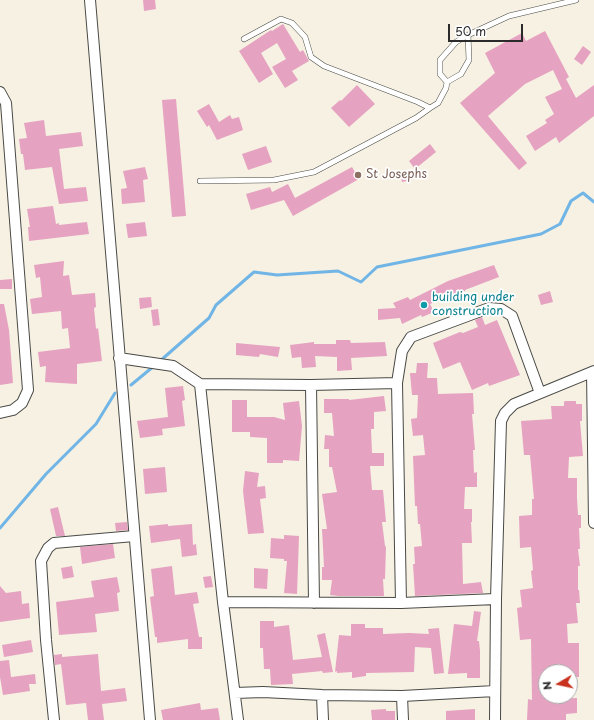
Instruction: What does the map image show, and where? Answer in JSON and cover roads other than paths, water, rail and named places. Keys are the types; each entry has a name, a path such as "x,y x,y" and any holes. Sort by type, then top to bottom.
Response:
{"street":[{"path":"90,0 150,720"},
{"path":"0,92 6,103 28,390 22,403 14,410 0,413"},
{"path":"400,603 397,383 402,351 411,337 489,308 501,309 512,316 540,393"},
{"path":"119,358 173,366 200,384 311,385 397,383"},
{"path":"495,720 496,599 502,421 505,413 514,404 593,372 594,523"},
{"path":"200,384 223,602 238,720"},
{"path":"311,385 314,603"},
{"path":"54,720 46,640 41,561 48,548 54,543 134,536"},
{"path":"223,602 400,603 496,599"},
{"path":"235,693 263,692 322,695 402,696 495,691"},
{"path":"322,695 323,720"},
{"path":"402,696 403,720"}],"lane":[{"path":"447,82 440,74 440,60 456,42 509,16 576,0"},
{"path":"244,39 281,19 292,23 304,37 311,57 324,66 430,108"},
{"path":"447,82 461,74 469,60 468,35"},
{"path":"200,181 274,180 314,172 416,118 438,103 446,88 447,82"}],"waterway":[{"path":"160,361 209,318 216,305 254,272 277,275 338,271 361,282 377,267 541,234 560,224 571,201 583,193 594,202"},
{"path":"131,385 154,366"},
{"path":"0,528 46,474 96,424 115,393"}],"place":[{"name":"St Josephs","path":"358,175"},
{"name":"building under construction","path":"424,305"}]}
